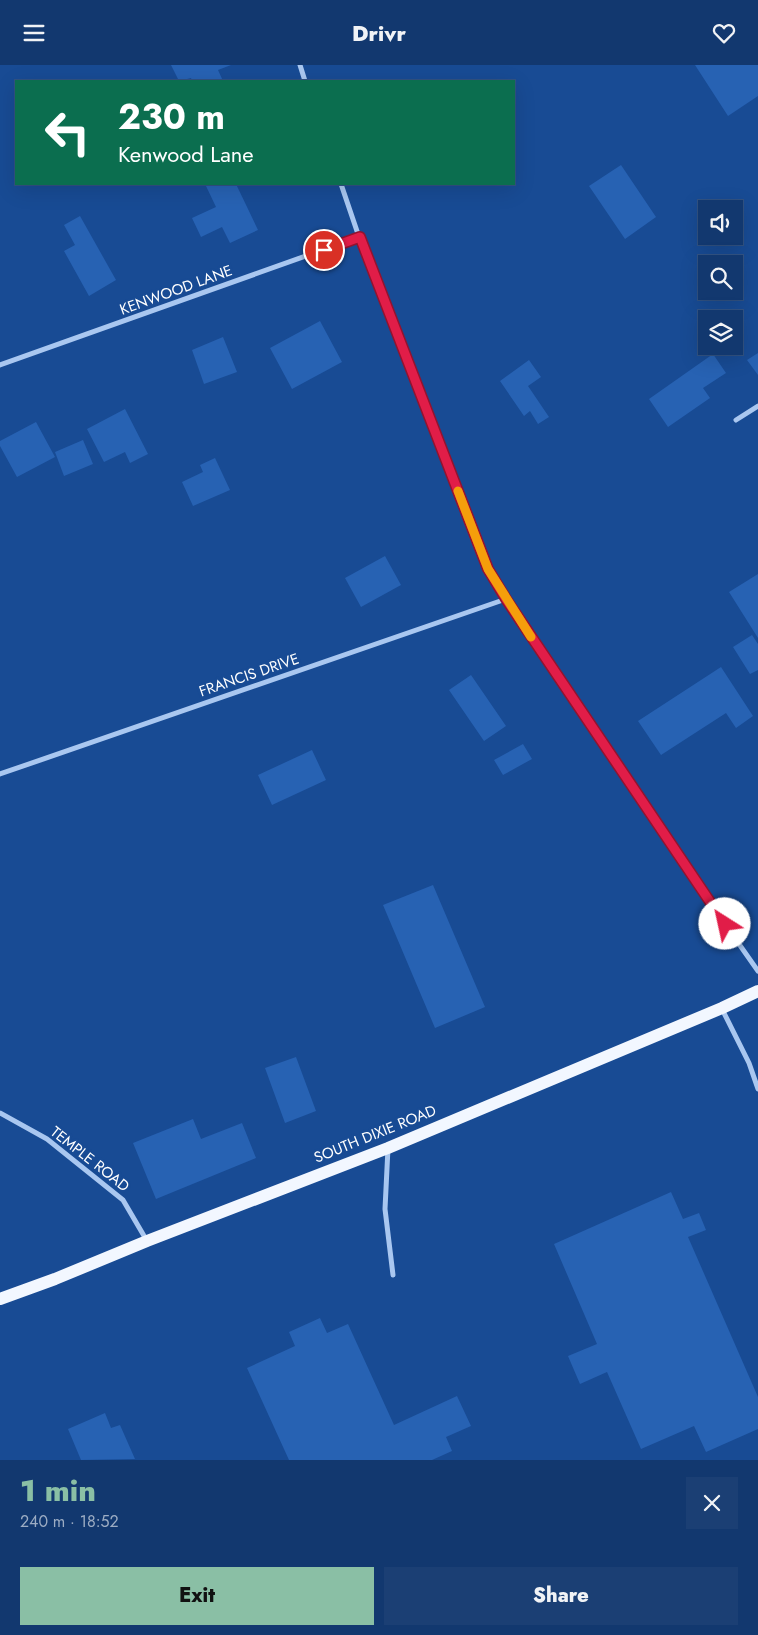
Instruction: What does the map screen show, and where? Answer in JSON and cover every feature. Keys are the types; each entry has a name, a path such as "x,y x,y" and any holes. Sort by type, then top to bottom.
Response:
{"main road":[{"name":"SOUTH DIXIE ROAD","path":"0,1299 388,1148 722,1008 758,991"}],"street":[{"path":"300,65 305,80"},
{"path":"341,185 488,569 506,599 692,877 758,971"},
{"name":"KENWOOD LANE","path":"0,365 360,237"},
{"path":"736,420 758,406"},
{"name":"FRANCIS DRIVE","path":"0,774 506,599"},
{"path":"722,1008 749,1063 758,1089"},
{"name":"TEMPLE ROAD","path":"0,1113 48,1139 123,1200 147,1241"},
{"path":"388,1148 385,1209 393,1275"}],"building":[{"path":"171,65 231,65 218,70 223,80 192,80 191,78 178,80"},
{"path":"695,65 758,65 758,96 728,116"},
{"path":"621,165 656,217 625,239 589,186"},
{"path":"236,185 258,230 230,243 222,227 201,237 192,218 216,207 206,186"},
{"path":"80,216 116,280 89,296 64,251 75,245 64,225"},
{"path":"320,321 342,362 292,389 270,348"},
{"path":"223,337 237,372 204,384 192,350"},
{"path":"758,353 758,375 747,360"},
{"path":"712,355 714,355 726,373 703,388 710,398 668,427 649,399"},
{"path":"529,360 541,377 528,386 549,417 538,424 530,411 524,416 500,381"},
{"path":"125,409 148,454 130,463 125,452 104,462 87,429"},
{"path":"36,422 55,457 17,477 0,446 0,441"},
{"path":"83,440 93,464 64,476 55,452"},
{"path":"215,458 230,490 193,506 182,482 203,472 200,465"},
{"path":"385,556 401,585 361,607 345,578"},
{"path":"758,574 758,638 729,592"},
{"path":"752,635 758,644 758,670 750,674 733,647"},
{"path":"721,667 753,716 736,728 726,713 661,755 638,721"},
{"path":"471,675 506,726 484,741 449,690"},
{"path":"523,744 532,759 503,775 494,760"},
{"path":"312,750 326,780 272,805 258,775"},
{"path":"433,885 485,1007 435,1028 383,905"},
{"path":"296,1057 316,1111 285,1123 265,1068"},
{"path":"193,1119 201,1139 242,1123 256,1158 156,1199 133,1143"},
{"path":"671,1192 683,1219 699,1213 706,1230 688,1237 758,1397 758,1429 706,1452 694,1426 641,1449 607,1372 580,1384 568,1356 597,1344 554,1244"},
{"path":"320,1318 327,1333 348,1324 394,1425 457,1396 471,1426 446,1437 452,1451 432,1460 289,1460 247,1368 295,1346 289,1332"},
{"path":"105,1413 111,1428 120,1425 135,1459 81,1460 68,1429"}],"slow traffic":[{"path":"458,491 488,569 531,637"}],"route":[{"path":"324,250 360,237 488,569 506,599 725,924"}]}
